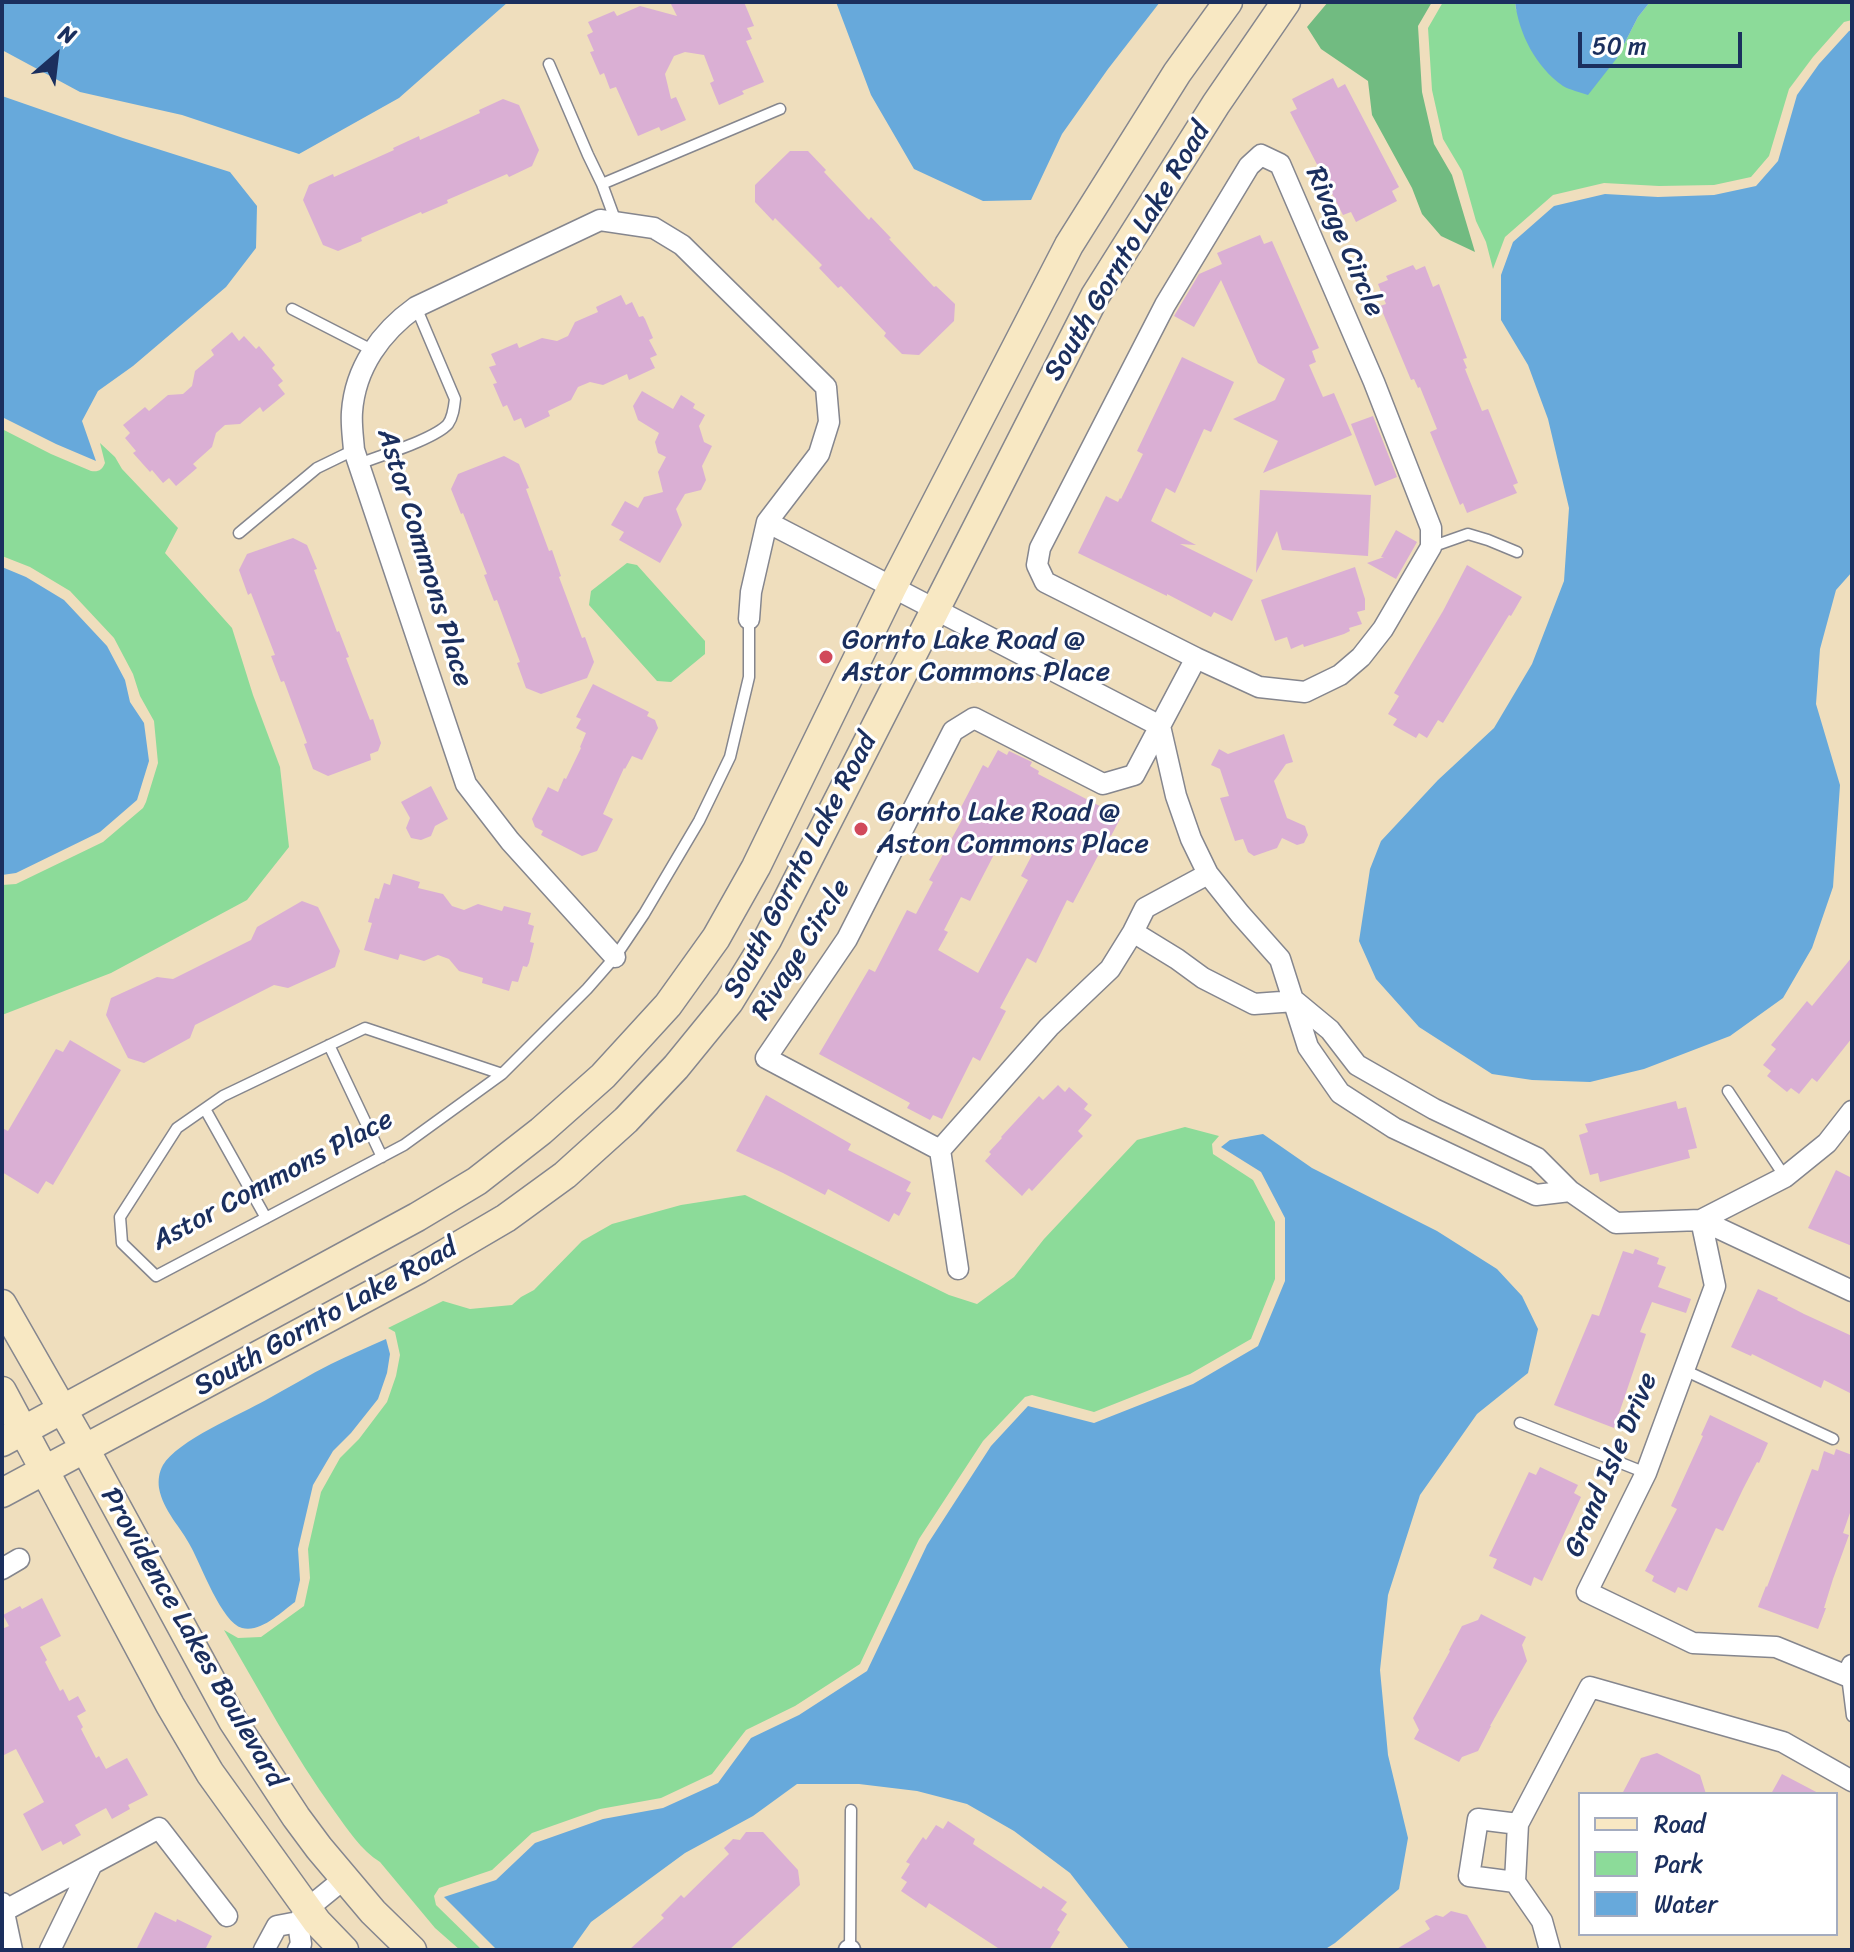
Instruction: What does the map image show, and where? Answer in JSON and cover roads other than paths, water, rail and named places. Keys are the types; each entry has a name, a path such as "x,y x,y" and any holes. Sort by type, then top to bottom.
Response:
{"street":[{"name":"South Gornto Lake Road","path":"12,1436 417,1217 477,1181 541,1131 603,1076 668,1005 716,938 756,867 892,588 1069,245 1177,73 1228,2"},
{"name":"South Gornto Lake Road","path":"2,1493 406,1276 506,1218 565,1175 626,1120 676,1067 729,1002 767,940 1095,296 1216,104 1286,2"},
{"name":"Rivage Circle","path":"1261,155 1280,164 1380,396 1431,528 1431,547 1383,629 1361,657 1340,675 1305,692 1259,687 1196,658 1045,582 1037,565 1040,548 1165,305 1249,166 1261,155"},
{"name":"Astor Commons Place","path":"615,957 510,841 466,784 356,457 352,411 358,380 372,350 397,321 416,307 600,220 654,228 682,245 826,387 829,422 819,454 767,522 751,592 749,619"},
{"path":"767,522 1160,726 1176,796 1191,839 1208,874 1280,959 1308,1047 1340,1093 1394,1128 1536,1195 1570,1191"},
{"name":"Rivage Circle","path":"940,1150 766,1058 847,939 953,731 974,718 1103,784 1134,775 1196,658"},
{"path":"958,1269 940,1150 1049,1027 1110,969 1145,908 1208,874"},
{"path":"1133,932 1203,978 1254,1004 1295,1001 1330,1030 1357,1065 1441,1112 1537,1158 1570,1191 1616,1223 1701,1220 1785,1177 1827,1143 1852,1111"},
{"path":"1425,1143 1441,1112"},
{"path":"1701,1220 1852,1291"},
{"name":"Grand Isle Drive","path":"1701,1220 1715,1286 1646,1473 1587,1592 1693,1643 1776,1647 1850,1671"},
{"name":"Providence Lakes Boulevard","path":"2,1304 233,1721 296,1817 373,1912 412,1950"},
{"name":"Providence Lakes Boulevard","path":"2,1391 12,1436 44,1471 210,1773 302,1915 344,1950"},
{"path":"1550,1950 1542,1921 1515,1882 1518,1824 1590,1687 1783,1742 1852,1781"},
{"path":"1515,1882 1469,1876 1478,1819 1518,1824"},
{"path":"12,1950 3,1907 159,1828 227,1916"},
{"path":"50,1950 92,1864"},
{"path":"264,1950 277,1926 302,1915 345,1878"},
{"path":"298,1950 302,1915"}],"lane":[{"path":"549,64 616,222"},
{"path":"602,184 780,109"},
{"path":"239,533 317,468 438,433 449,423 455,399 416,307"},
{"path":"292,309 372,350"},
{"path":"1431,547 1468,534 1517,552"},
{"name":"Astor Commons Place","path":"502,1074 365,1028 223,1096 177,1128 120,1217 122,1243 156,1276 404,1145 502,1074 615,957 699,821 730,757 749,677 749,619"},
{"path":"329,1045 382,1157"},
{"path":"1728,1091 1785,1177"},
{"path":"205,1109 266,1218"},
{"path":"1684,1370 1833,1439"},
{"path":"1520,1423 1646,1473"},
{"path":"1850,1671 1852,1716"},
{"path":"850,1950 851,1810"}],"water":[{"path":"2,2 508,2 399,98 299,154 182,115 80,92 2,50"},
{"path":"836,2 1160,2 1062,134 1031,200 983,201 914,169 871,95"},
{"path":"1515,2 1650,2 1638,17 1617,58 1588,95 1563,86 1537,60 1520,26"},
{"path":"1852,30 1852,572 1836,590 1820,649 1816,704 1840,785 1833,887 1812,948 1783,998 1730,1036 1644,1069 1590,1082 1532,1080 1492,1074 1419,1027 1376,979 1359,941 1370,869 1381,841 1438,780 1494,728 1532,664 1564,581 1569,508 1548,419 1528,365 1501,320 1501,275 1513,242 1554,206 1605,194 1658,197 1714,195 1756,186 1778,161 1797,95 1819,64"},
{"path":"2,96 230,172 257,206 256,248 226,287 133,366 98,391 82,421 96,461 2,417"},
{"path":"2,567 26,577 64,600 107,646 125,680 130,702 144,723 149,761 137,800 100,832 16,873 2,875"},
{"path":"1263,1134 1312,1168 1437,1231 1497,1269 1522,1296 1538,1329 1528,1373 1477,1414 1420,1495 1388,1595 1380,1670 1388,1755 1408,1838 1399,1889 1324,1950 1130,1950 1070,1873 1014,1831 967,1804 917,1791 859,1784 797,1784 753,1816 685,1853 591,1922 571,1950 497,1950 444,1897 496,1880 535,1843 603,1819 663,1808 718,1783 751,1738 799,1715 867,1671 927,1545 991,1446 1028,1406 1094,1423 1193,1384 1258,1346 1285,1281 1285,1218 1261,1172 1221,1147 1230,1140"},
{"path":"386,1339 390,1354 378,1399 333,1451 313,1485 298,1549 300,1580 295,1602 263,1625 249,1629 234,1624 220,1605 191,1547 164,1504 159,1485 162,1468 181,1447 210,1429 331,1364"}],"place":[{"name":"Gornto Lake Road @ Astor Commons Place","path":"826,657"},
{"name":"Gornto Lake Road @ Aston Commons Place","path":"861,829"}]}
